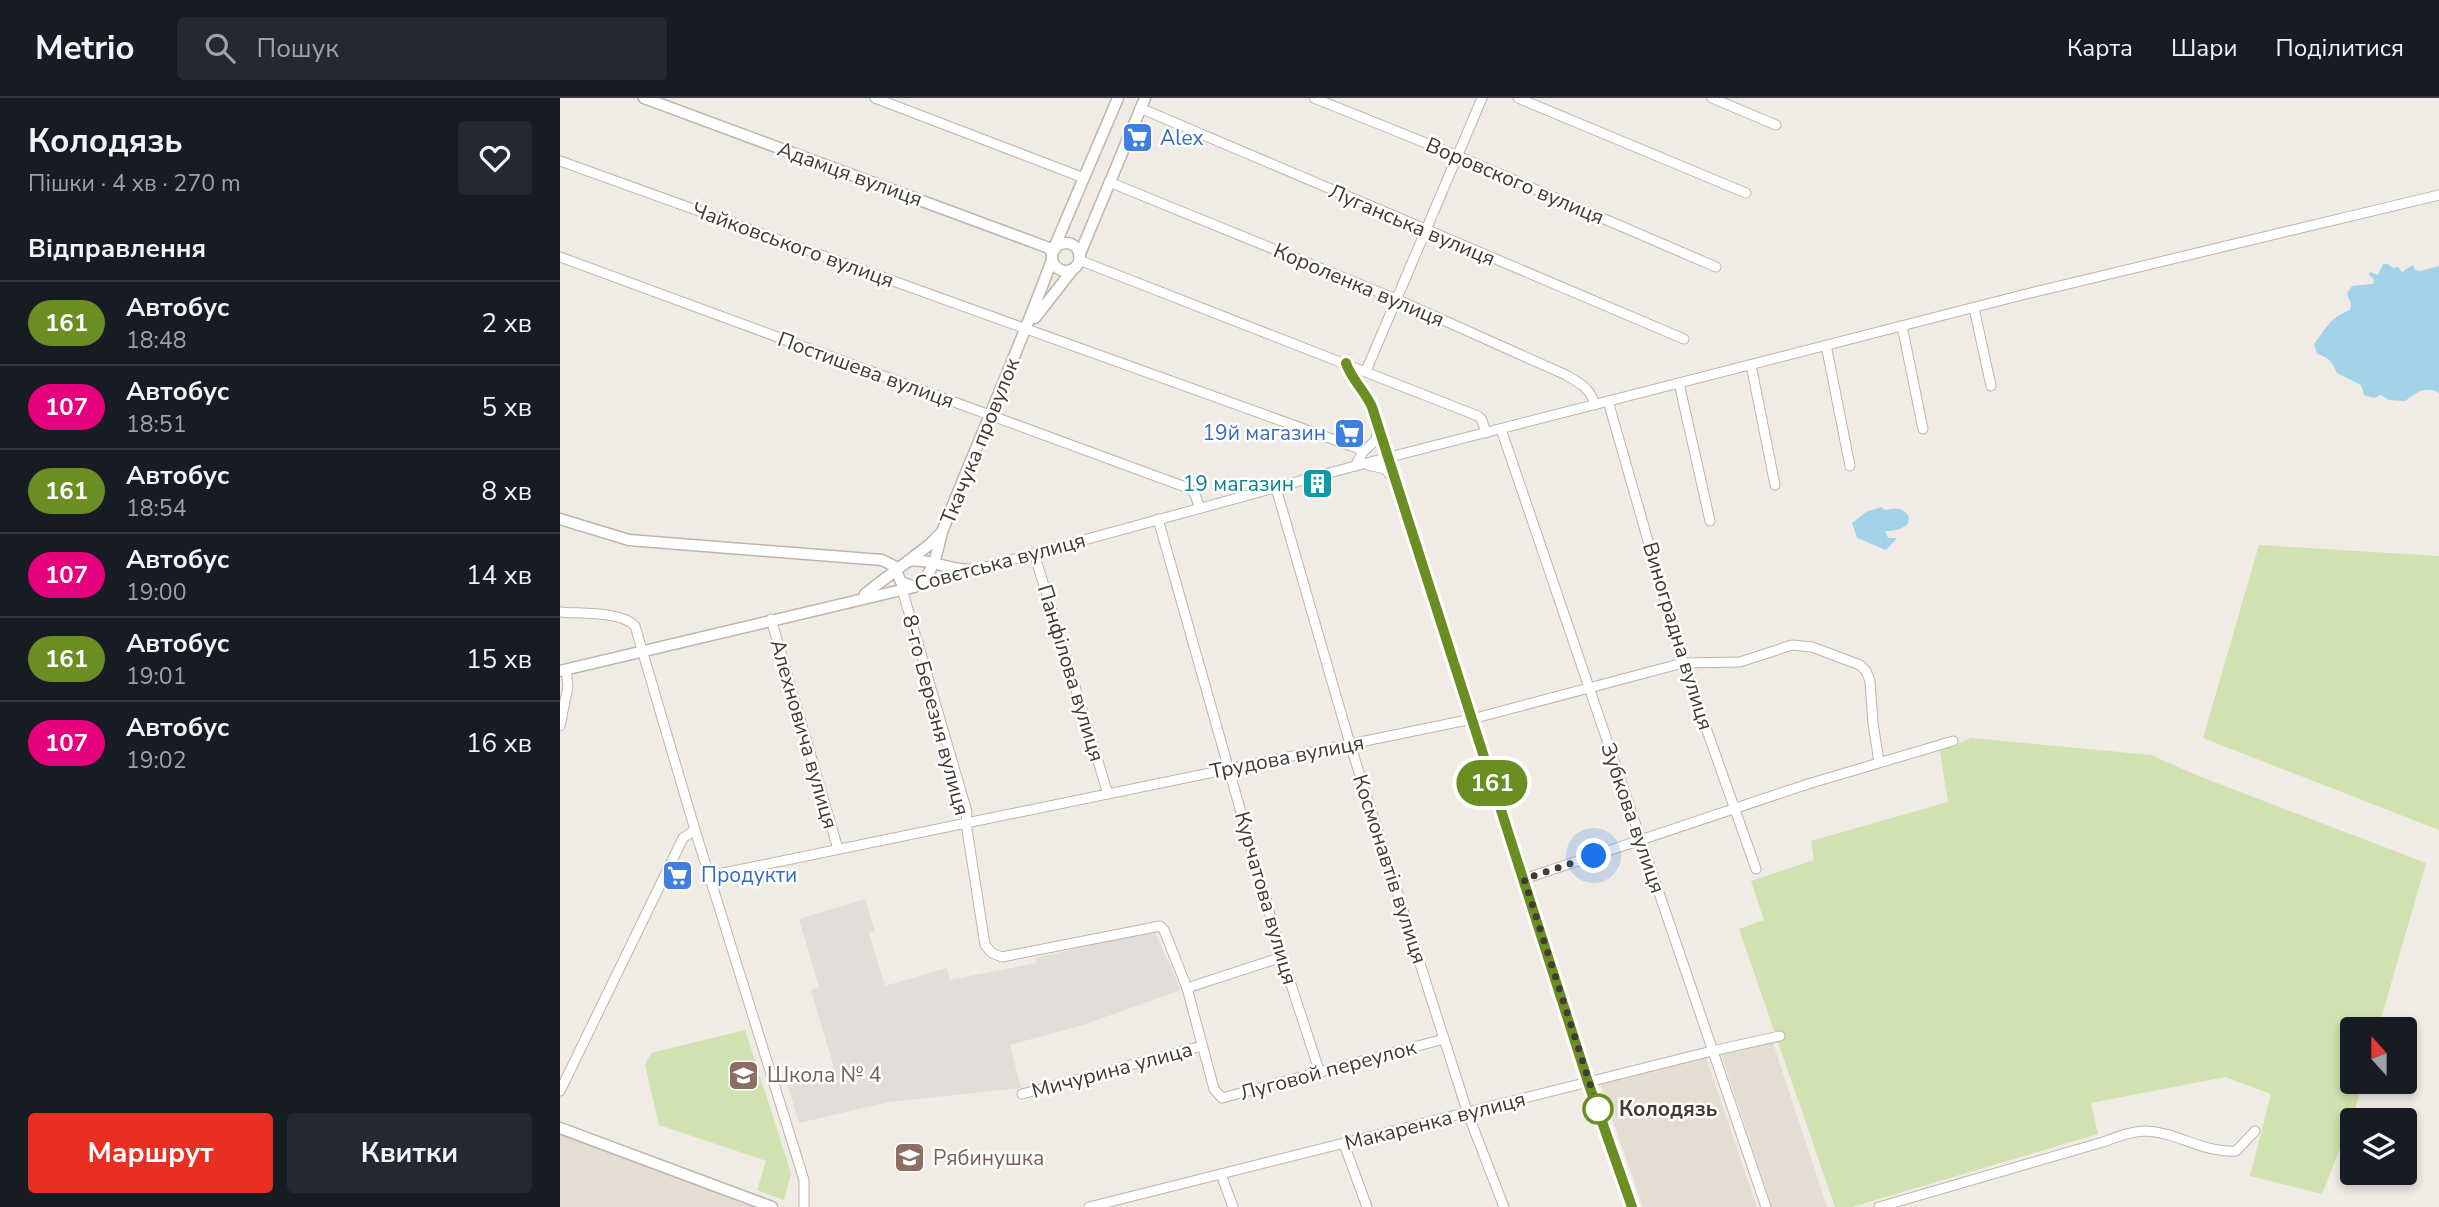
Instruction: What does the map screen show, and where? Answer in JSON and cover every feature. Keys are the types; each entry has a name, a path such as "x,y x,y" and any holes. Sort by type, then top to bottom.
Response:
{"street":[{"name":"Адамця вулиця","path":"644,98 1049,248 1053,254"},
{"path":"875,98 1084,178"},
{"path":"1027,329 1053,254 1118,98"},
{"name":"Воровского вулиця","path":"1314,98 1458,156 1716,267"},
{"path":"1366,371 1482,98"},
{"path":"1518,98 1746,193"},
{"path":"1712,98 1776,125"},
{"path":"1027,329 1077,261 1143,103"},
{"name":"Луганська вулиця","path":"1143,103 1426,231 1684,339"},
{"name":"Чайковського вулиця","path":"560,161 1363,452"},
{"name":"Короленка вулиця","path":"1109,182 1396,299 1566,375 1585,386 1593,396 1595,405"},
{"name":"Совєтська вулиця","path":"563,670 914,587 1355,466 1974,308 2439,195"},
{"path":"1053,254 1061,243 1070,243 1077,248 1077,261"},
{"path":"1053,254 1061,270 1077,261"},
{"name":"Постишева вулиця","path":"560,257 1188,488 1194,492 1200,508"},
{"path":"1077,261 1478,416 1486,433"},
{"path":"1974,308 1991,386"},
{"path":"1902,326 1923,429"},
{"name":"Ткачука провулок","path":"859,598 942,532 988,416 1027,329"},
{"path":"1826,345 1850,466"},
{"path":"1346,363 1349,372 1365,391 1378,425 1588,1082 1632,1207"},
{"path":"1751,365 1776,485"},
{"path":"1679,383 1710,521"},
{"name":"Виноградна вулиця","path":"1608,401 1684,663 1756,869"},
{"path":"1378,425 1376,440 1363,452 1355,466 1385,469 1398,488"},
{"name":"Зубкова вулиця","path":"1501,429 1766,1207"},
{"name":"Космонавтів вулиця","path":"1276,488 1350,744 1468,1114 1504,1207"},
{"path":"560,519 629,540 861,557 890,563 897,569 901,582 914,587 925,578 933,564 942,532"},
{"name":"Курчатова вулиця","path":"1158,519 1282,957 1321,1073"},
{"name":"Панфілова вулиця","path":"1034,553 1108,794"},
{"path":"908,561 916,560 970,570"},
{"name":"8-го Березня вулиця","path":"902,589 967,812 966,823 985,945 992,953 1002,957 1084,940"},
{"path":"560,612 614,616 626,619 635,626 709,876 804,1180 804,1207"},
{"name":"Алехновича вулиця","path":"771,620 838,849"},
{"name":"Трудова вулиця","path":"709,876 1472,719 1684,663 1740,662 1792,645 1812,647 1860,665 1866,671 1870,681 1879,762"},
{"path":"560,726 568,686 563,670"},
{"path":"1524,879 1734,808 1953,741"},
{"path":"560,1091 683,838 695,830"},
{"name":"Луговой переулок","path":"1084,940 1160,926 1164,930 1186,988 1214,1089 1222,1097 1444,1039"},
{"path":"1186,988 1282,957"},
{"name":"Макаренка вулиця","path":"1089,1207 1780,1036"},
{"name":"Мичурина улица","path":"1021,1094 1202,1046"},
{"path":"560,1128 768,1206"},
{"path":"1880,1207 2132,1132 2164,1134 2220,1152 2236,1152 2255,1130"},
{"path":"1344,1144 1367,1207"},
{"path":"1221,1174 1233,1207"}],"shaded area":[{"path":"865,899 875,931 869,933 885,986 947,968 950,980 1036,963 1036,958 1154,930 1181,990 1083,1025 1010,1045 1021,1088 889,1102 799,1123 787,1082 834,1068 811,990 819,987 799,919"},
{"path":"1772,1040 1827,1207 1772,1207 1721,1054"},
{"path":"1706,1058 1757,1207 1643,1207 1600,1083"},
{"path":"560,1127 762,1207 560,1207"}],"green space":[{"path":"2259,545 2439,556 2439,830 2203,738"},
{"path":"1971,738 2151,755 2196,775 2426,863 2381,1017 2340,1017 2340,1094 2359,1094 2355,1108 2340,1108 2340,1149 2322,1194 2250,1176 2271,1094 2225,1077 2091,1103 2098,1134 1852,1207 1835,1207 1739,929 1764,920 1751,881 1814,860 1811,841 1948,802 1940,751"},
{"path":"745,1030 791,1173 784,1200 757,1190 766,1161 659,1125 645,1065 651,1053"}],"water":[{"path":"2383,264 2398,267 2402,272 2413,265 2415,270 2420,271 2439,266 2439,393 2425,390 2405,401 2389,400 2381,395 2374,398 2364,395 2361,385 2337,373 2330,360 2317,354 2314,344 2325,329 2332,320 2350,310 2347,293 2352,286 2373,284 2370,272 2378,275"},
{"path":"1881,507 1885,510 1901,510 1909,517 1908,524 1902,528 1885,531 1888,538 1897,538 1886,550 1857,538 1852,523 1866,512"}],"bus line":[{"name":"161","path":"1346,363 1349,372 1365,391 1372,407 1588,1082 1632,1207"}],"place":[{"name":"Alex","path":"1137,138"},
{"name":"19й магазин","path":"1349,433"},
{"name":"19 магазин","path":"1317,484"},
{"name":"Продукти","path":"678,875"},
{"name":"Школа № 4","path":"744,1075"},
{"name":"Колодязь","path":"1598,1109"},
{"name":"Рябинушка","path":"910,1158"}],"route":[{"path":"1594,856 1524,879 1598,1109"}]}
